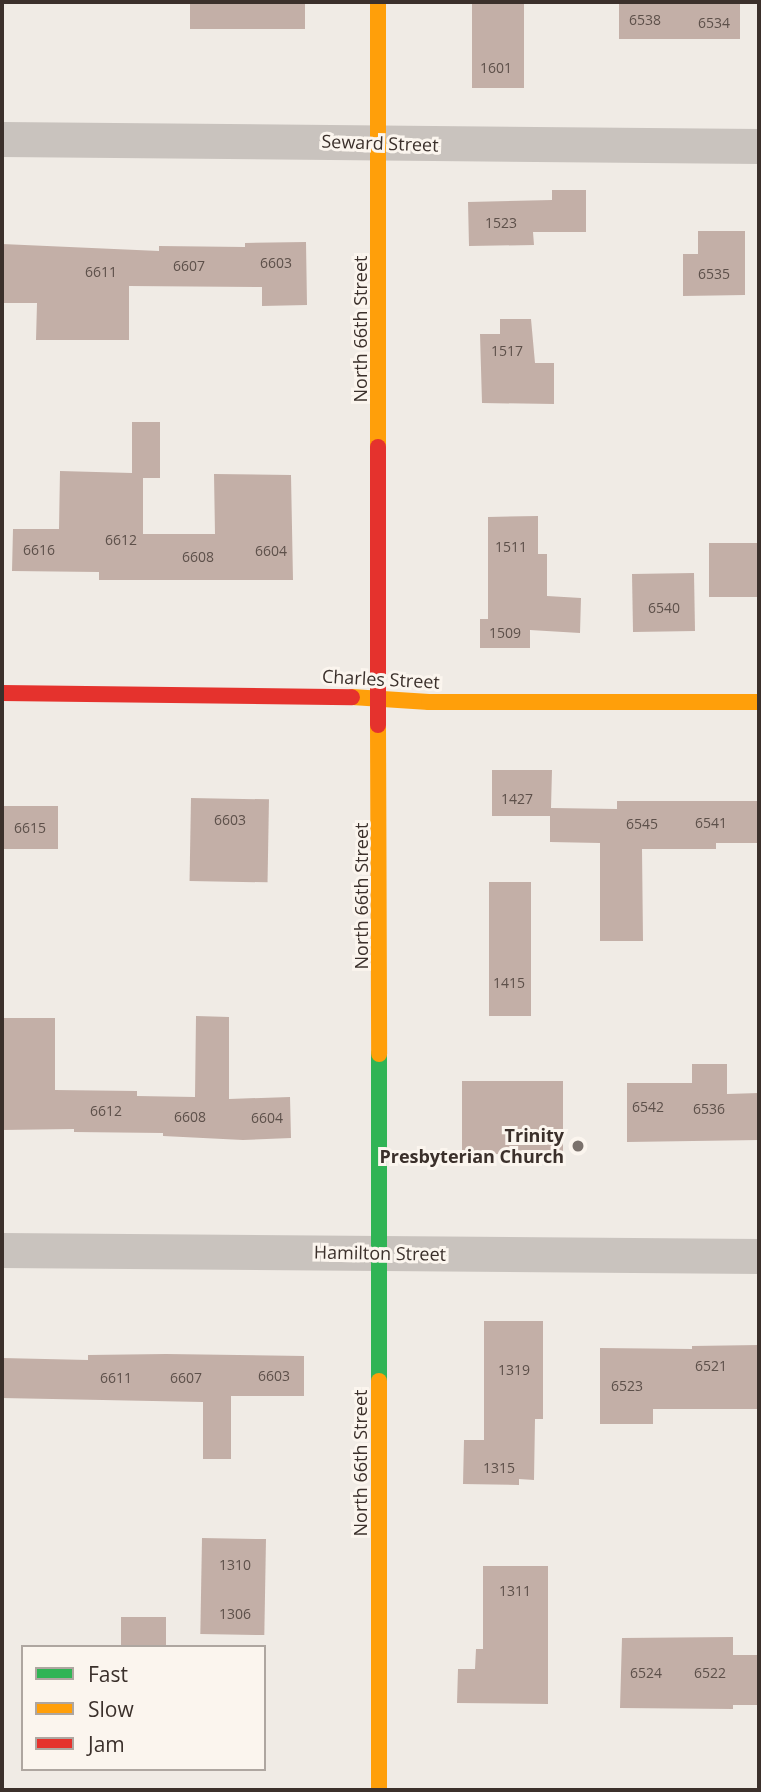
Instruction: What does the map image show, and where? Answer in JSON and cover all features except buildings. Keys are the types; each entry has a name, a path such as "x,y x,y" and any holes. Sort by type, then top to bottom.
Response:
{"street":[{"name":"North 66th Street","path":"378,2 379,1790"},
{"name":"Seward Street","path":"2,139 759,146"},
{"name":"Charles Street","path":"2,693 328,695 429,702 759,702"},
{"name":"Hamilton Street","path":"2,1250 759,1256"}],"traffic: fast":[{"path":"379,1054 379,1381"}],"traffic: slow":[{"path":"378,2 378,447"},
{"path":"352,697 429,702 759,702"},
{"path":"378,725 379,1054"},
{"path":"379,1381 379,1790"}],"traffic: jam":[{"path":"378,447 378,725"},
{"path":"2,693 352,697"}],"place":[{"name":"Trinity Presbyterian Church","path":"578,1146"}]}
